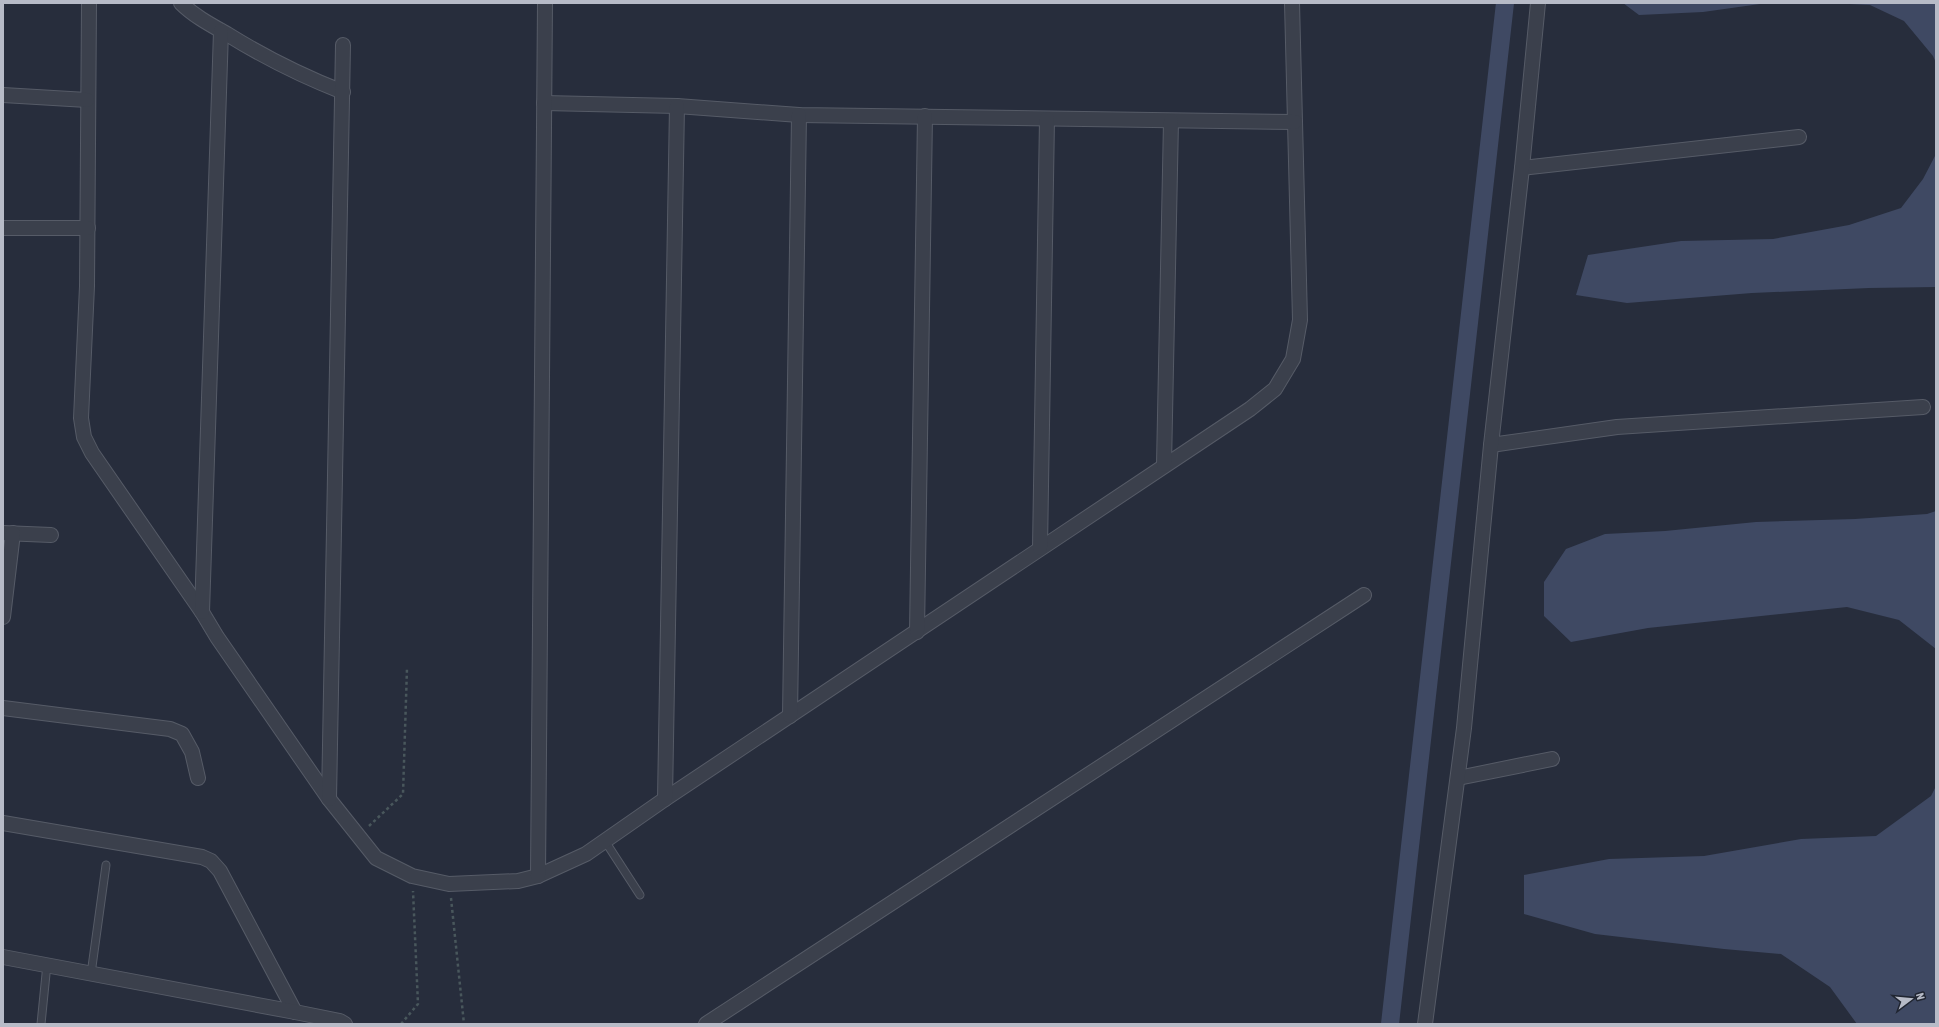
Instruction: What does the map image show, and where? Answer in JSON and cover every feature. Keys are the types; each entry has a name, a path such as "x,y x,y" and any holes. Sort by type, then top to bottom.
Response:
{"street":[{"path":"89,3 87,100 88,228 81,418 84,437 92,453 202,612 217,637 329,799 358,836 376,858 412,876 449,884 518,881 538,876 586,854 665,799 1250,409 1275,389 1293,359 1300,320 1292,3"},
{"path":"181,3 221,31 276,63 343,92"},
{"path":"538,876 545,3"},
{"path":"1425,1024 1458,778 1491,446 1522,168 1538,3"},
{"path":"202,612 221,31"},
{"path":"329,799 343,45"},
{"path":"3,95 87,100"},
{"path":"544,103 677,106 799,115 1296,122"},
{"path":"665,799 677,106"},
{"path":"790,716 799,115"},
{"path":"917,632 925,116"},
{"path":"1040,548 1047,119"},
{"path":"1164,465 1171,121"},
{"path":"1522,168 1800,137"},
{"path":"3,228 88,228"},
{"path":"1491,446 1617,427 1923,407"},
{"path":"3,617 8,533 51,535"},
{"path":"706,1024 1364,595"},
{"path":"3,708 170,729 182,734 192,752 198,778"},
{"path":"1458,778 1552,760"},
{"path":"3,823 202,857 211,861 220,871 295,1012"},
{"path":"3,957 47,964 91,974 295,1012 340,1021 345,1024"}],"lane":[{"path":"605,841 640,895"},
{"path":"91,974 106,865"},
{"path":"41,1024 47,964"}],"path":[{"path":"358,836 403,794 407,668"},
{"path":"401,1024 418,1004 412,876"},
{"path":"449,884 464,1024"}],"water":[{"path":"1623,3 1803,3 1760,4 1703,12 1639,15"},
{"path":"1829,3 1936,3 1936,63 1933,56 1904,21 1870,5"},
{"path":"1936,154 1936,287 1752,293 1627,303 1576,295 1588,255 1681,241 1773,239 1849,225 1901,208 1923,179"},
{"path":"1936,511 1936,649 1899,620 1847,607 1648,628 1571,642 1544,616 1544,582 1566,549 1605,534 1665,531 1756,522 1855,519 1927,514"},
{"path":"1936,786 1936,1024 1857,1024 1830,987 1781,954 1595,934 1524,914 1524,875 1609,859 1704,856 1801,839 1876,836 1931,796"}],"waterway":[{"path":"1390,1024 1505,3"}]}
